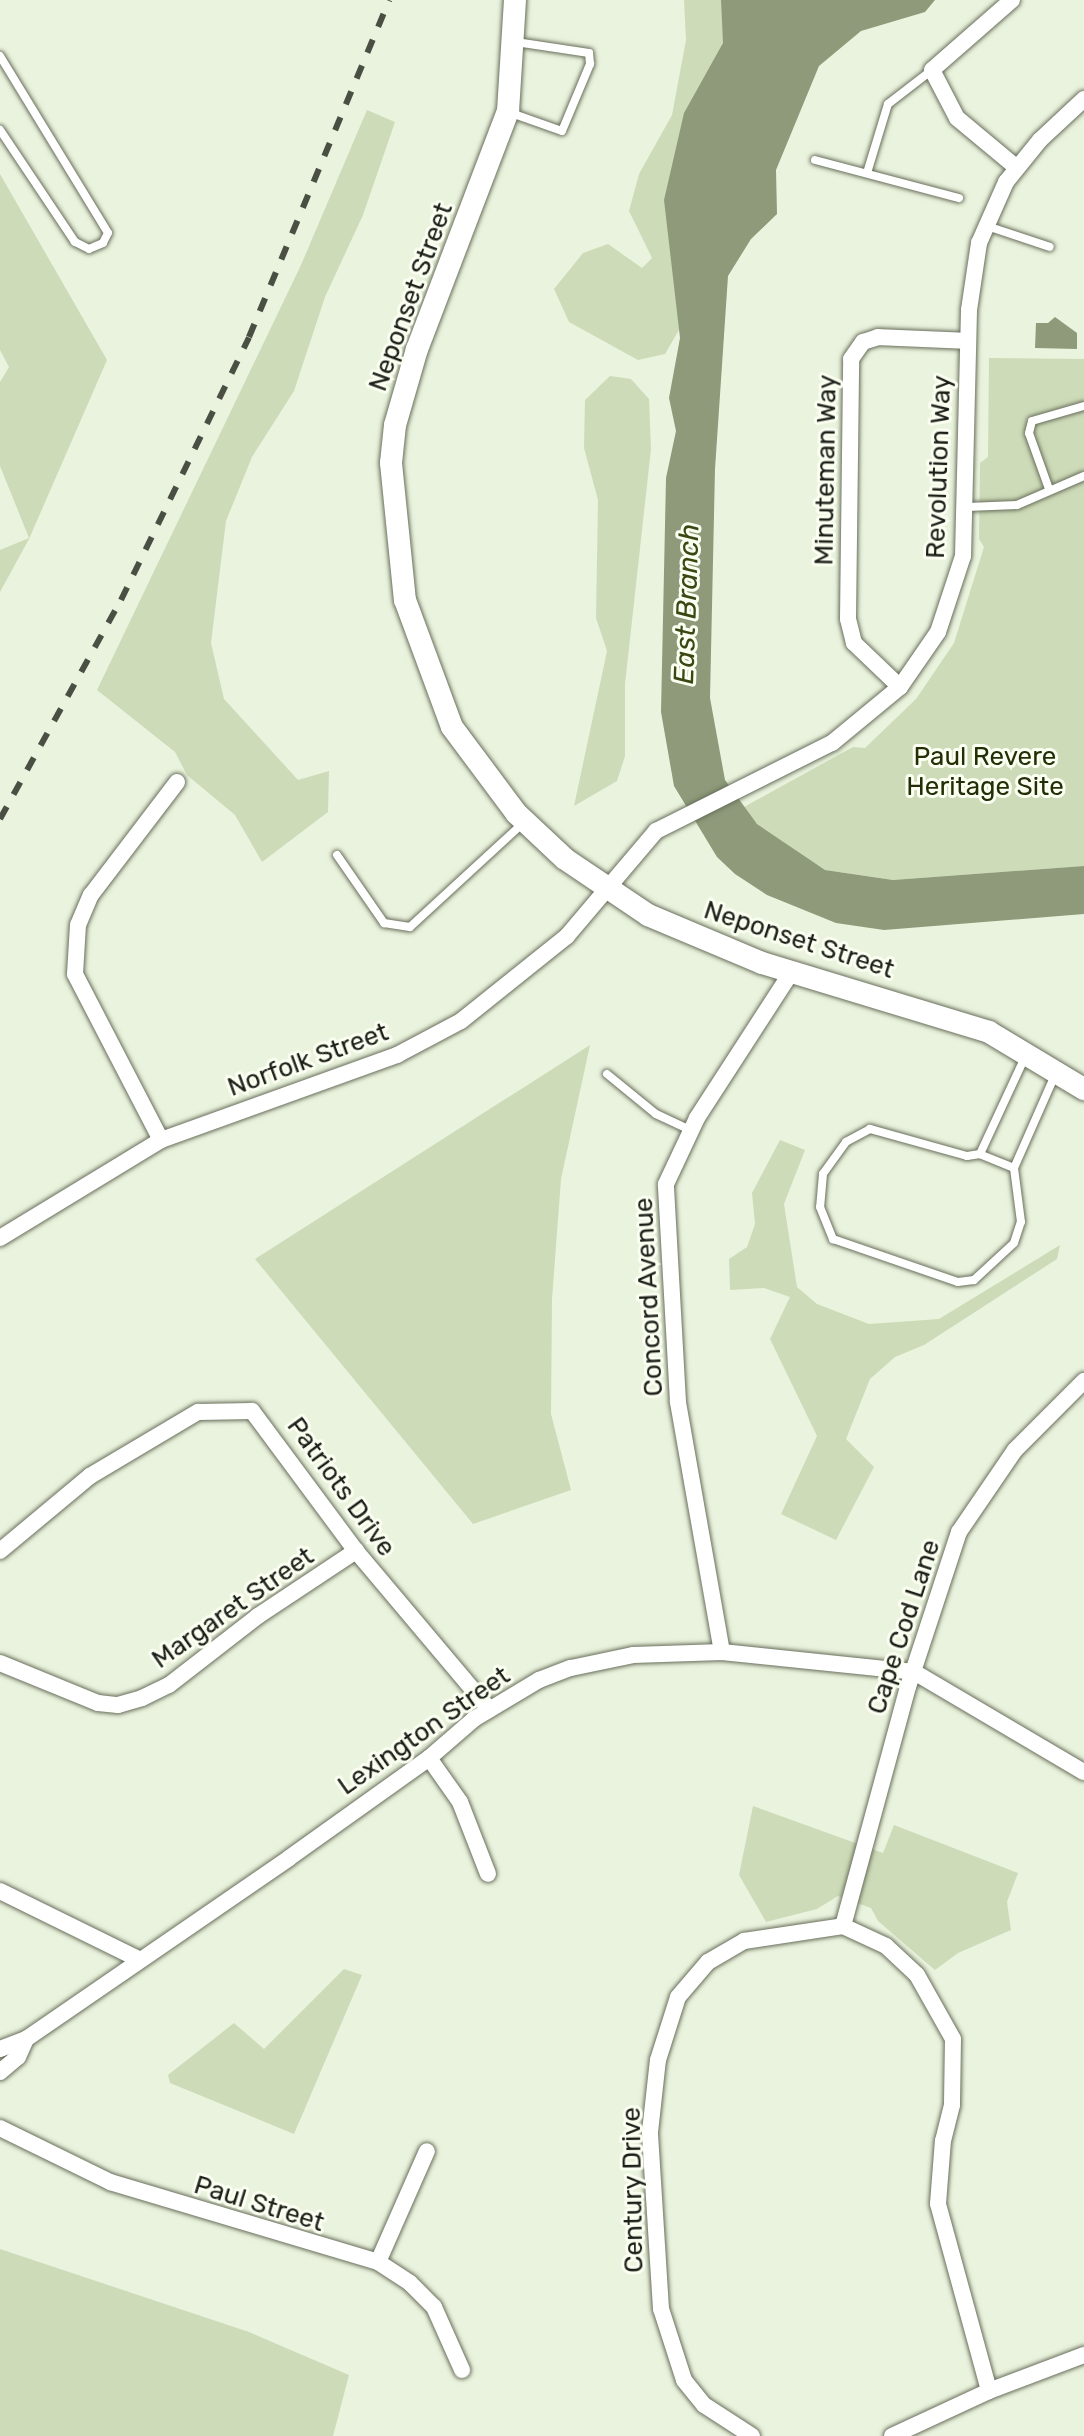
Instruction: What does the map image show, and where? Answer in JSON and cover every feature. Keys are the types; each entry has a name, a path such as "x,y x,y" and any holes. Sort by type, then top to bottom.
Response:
{"main road":[{"name":"Neponset Street","path":"515,0 516,42 508,111 407,379 395,425 391,508 405,600 447,715 487,779 525,822 605,890 690,935 792,971 928,1010 989,1032 1057,1070 1084,1089"}],"street":[{"path":"1012,0 932,70 957,118 1017,168"},
{"name":"Revolution Way","path":"605,890 642,842 671,822 832,743 900,687 929,649 948,611 963,556 967,507 971,290 986,226 1017,168 1084,99"},
{"name":"Minuteman Way","path":"900,687 854,643 848,619 851,359 863,342 878,337 968,341"},
{"path":"161,1140 75,974 78,925 91,895 177,782"},
{"name":"Norfolk Street","path":"0,1238 161,1140 434,1037 567,936 605,890"},
{"name":"Concord Avenue","path":"722,1652 678,1402 666,1184 690,1130 792,971"},
{"name":"Cape Cod Lane","path":"843,1926 941,1578 985,1488 1084,1381"},
{"name":"Patriots Drive","path":"0,1551 90,1476 198,1412 222,1408 252,1411 266,1423 356,1551 489,1709"},
{"name":"Margaret Street","path":"0,1663 98,1703 118,1705 142,1698 169,1685 258,1616 356,1551"},
{"name":"Lexington Street","path":"0,2049 26,2039 429,1758 489,1709 571,1668 633,1655 722,1652 914,1672"},
{"path":"914,1672 1084,1772"},
{"path":"429,1758 460,1802 488,1874"},
{"path":"0,1891 138,1959"},
{"path":"843,1926 886,1946 917,1975 953,2039 952,2105 943,2140 938,2204 989,2391"},
{"name":"Century Drive","path":"752,2436 725,2423 684,2380 661,2309 650,2132 658,2060 678,1997 708,1962 744,1941 843,1926"},
{"name":"Lexington Street","path":"0,2072 18,2057 26,2039"},
{"name":"Paul Street","path":"0,2128 110,2182 378,2262 410,2283 434,2307 462,2370"},
{"path":"378,2262 427,2151"},
{"path":"892,2436 989,2391 1084,2355"}],"lane":[{"path":"508,111 562,131 590,64 589,53 516,42"},
{"path":"0,58 108,233 103,243 89,249 75,242 0,130"},
{"path":"867,173 888,104 932,70"},
{"path":"815,160 959,198"},
{"path":"986,226 1050,247"},
{"path":"1049,489 1029,433 1032,421 1084,406"},
{"path":"967,507 1017,505 1084,476"},
{"path":"337,855 384,923 410,927 525,822"},
{"path":"980,1154 1026,1054"},
{"path":"1014,1168 980,1154 967,1156 870,1129 846,1142 823,1174 820,1207 833,1239 958,1282 974,1280 1014,1243 1021,1222 1014,1168 1057,1070"},
{"path":"607,1074 656,1114 690,1130"}],"green space":[{"path":"684,0 746,0 690,311 665,354 638,360 569,322 554,289 583,253 608,244 642,268 652,258 629,211 639,174 672,115 686,40"},
{"path":"367,110 395,122 363,215 325,297 294,391 252,457 226,521 211,643 224,699 298,780 329,771 328,812 262,862 235,815 187,775 175,752 97,690 301,265"},
{"path":"0,174 107,360 29,539 0,592 0,550 29,538 0,466 0,382 9,367 0,350"},
{"name":"Paul Revere Heritage Site","path":"989,358 1084,359 1084,866 893,880 825,870 768,835 742,808 853,747 865,748 916,699 954,643 984,547 979,539 980,463 988,457"},
{"path":"610,376 631,379 649,399 651,449 625,684 625,756 617,781 574,806 607,651 596,618 598,500 584,448 585,400"},
{"path":"590,1045 561,1179 552,1299 551,1414 571,1490 473,1524 255,1259"},
{"path":"780,1140 805,1150 784,1204 797,1287 817,1304 869,1324 939,1319 1060,1245 1057,1259 924,1345 895,1357 870,1379 846,1439 874,1467 836,1540 781,1514 817,1436 770,1339 790,1297 764,1288 730,1290 729,1259 747,1247 755,1224 752,1193"},
{"path":"753,1806 883,1853 894,1825 1018,1873 1007,1902 1011,1930 958,1953 935,1970 878,1921 871,1908 838,1896 817,1909 766,1922 739,1875"},
{"path":"344,1969 362,1975 294,2134 170,2083 168,2075 234,2023 264,2049"},
{"path":"0,2249 249,2332 349,2375 333,2436 0,2436"}],"water":[{"name":"East Branch","path":"721,0 935,0 925,12 861,31 819,66 776,170 777,214 751,239 728,276 715,469 710,698 725,780 757,824 825,870 893,880 1084,866 1084,914 884,930 836,923 767,895 735,874 717,857 674,786 661,712 666,478 676,431 669,398 680,338 664,200 684,113 723,43"},
{"path":"1055,317 1077,333 1077,349 1035,348 1036,323 1048,323"}],"railway":[{"path":"0,819 121,600 249,337 389,0"}]}
